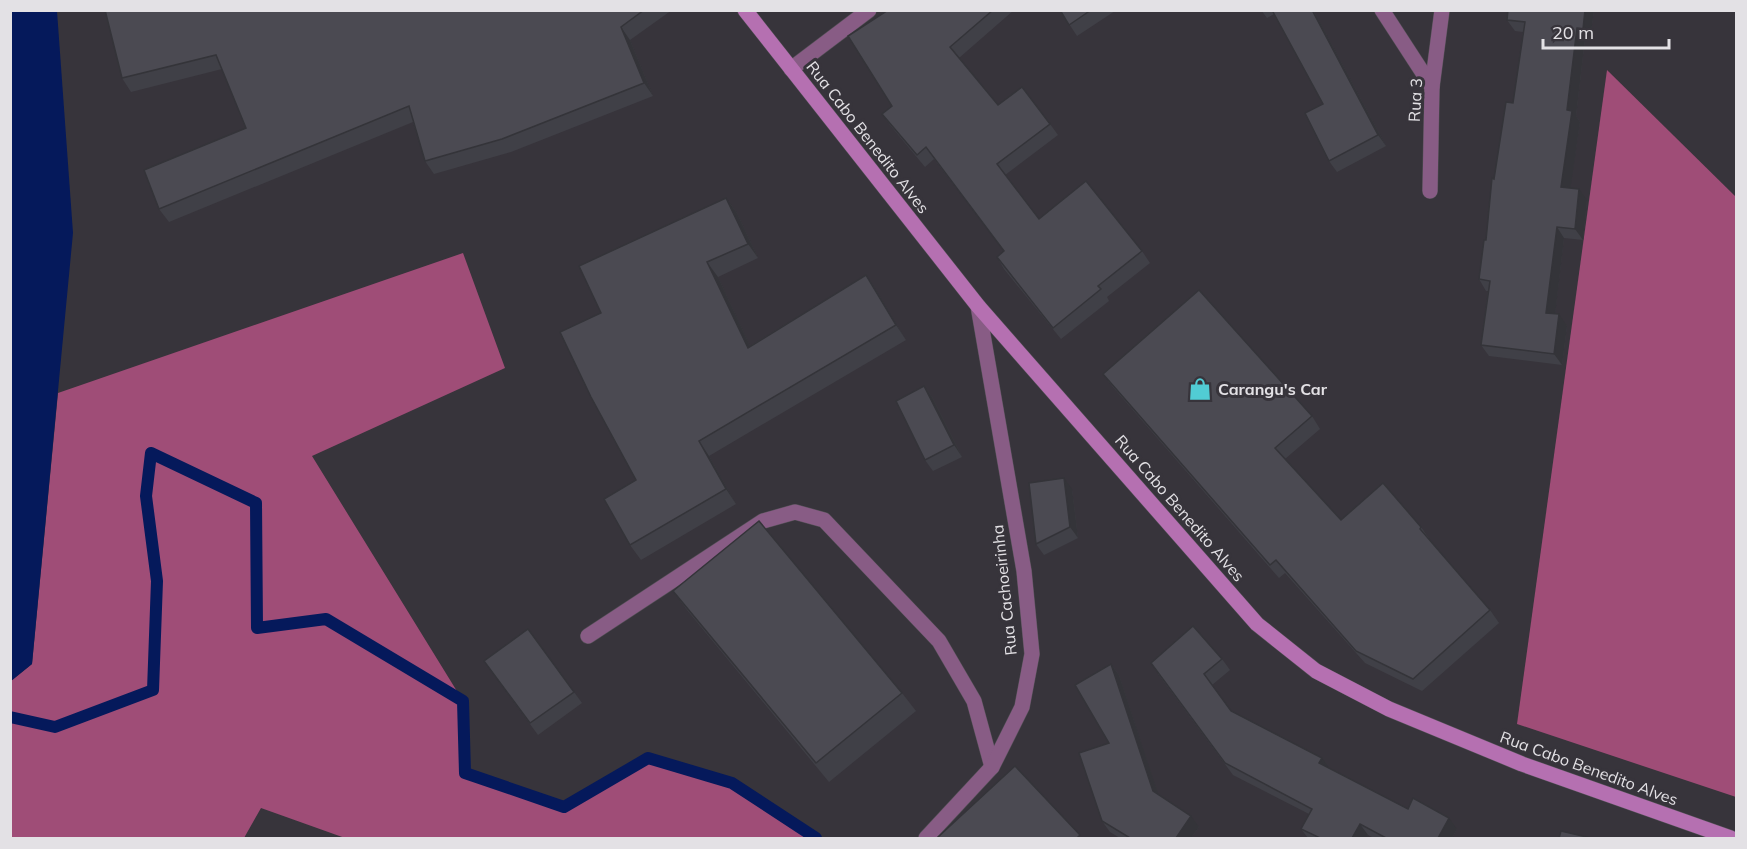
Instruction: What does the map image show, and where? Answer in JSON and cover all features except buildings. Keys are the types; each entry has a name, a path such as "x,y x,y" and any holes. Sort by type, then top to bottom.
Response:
{"main road":[{"name":"Rua Cabo Benedito Alves","path":"745,10 978,306 1257,624 1316,671 1389,709 1522,764 1731,838"}],"street":[{"path":"791,69 869,10"},
{"path":"1382,10 1432,87"},
{"name":"Rua 3","path":"1430,191 1432,87 1442,10"},
{"name":"Rua Cachoeirinha","path":"926,838 992,767 1022,707 1032,654 1024,572 978,306"},
{"path":"588,636 763,521 795,512 824,520 939,641 974,701 992,767"}],"shaded area":[{"path":"11,10 57,11 73,233 32,664 11,681"},
{"path":"1607,70 1736,197 1736,797 1517,724"},
{"path":"463,253 505,368 312,456 463,701 465,773 564,807 648,758 732,783 816,838 345,838 261,808 244,838 11,838 11,681 32,664 58,393"}],"waterway":[{"path":"10,717 55,727 153,690 157,581 146,496 151,453 256,503 257,628 326,619 463,701 465,773 564,807 648,758 732,783 816,838"}],"place":[{"name":"Carangu's Car","path":"1200,389"}]}
